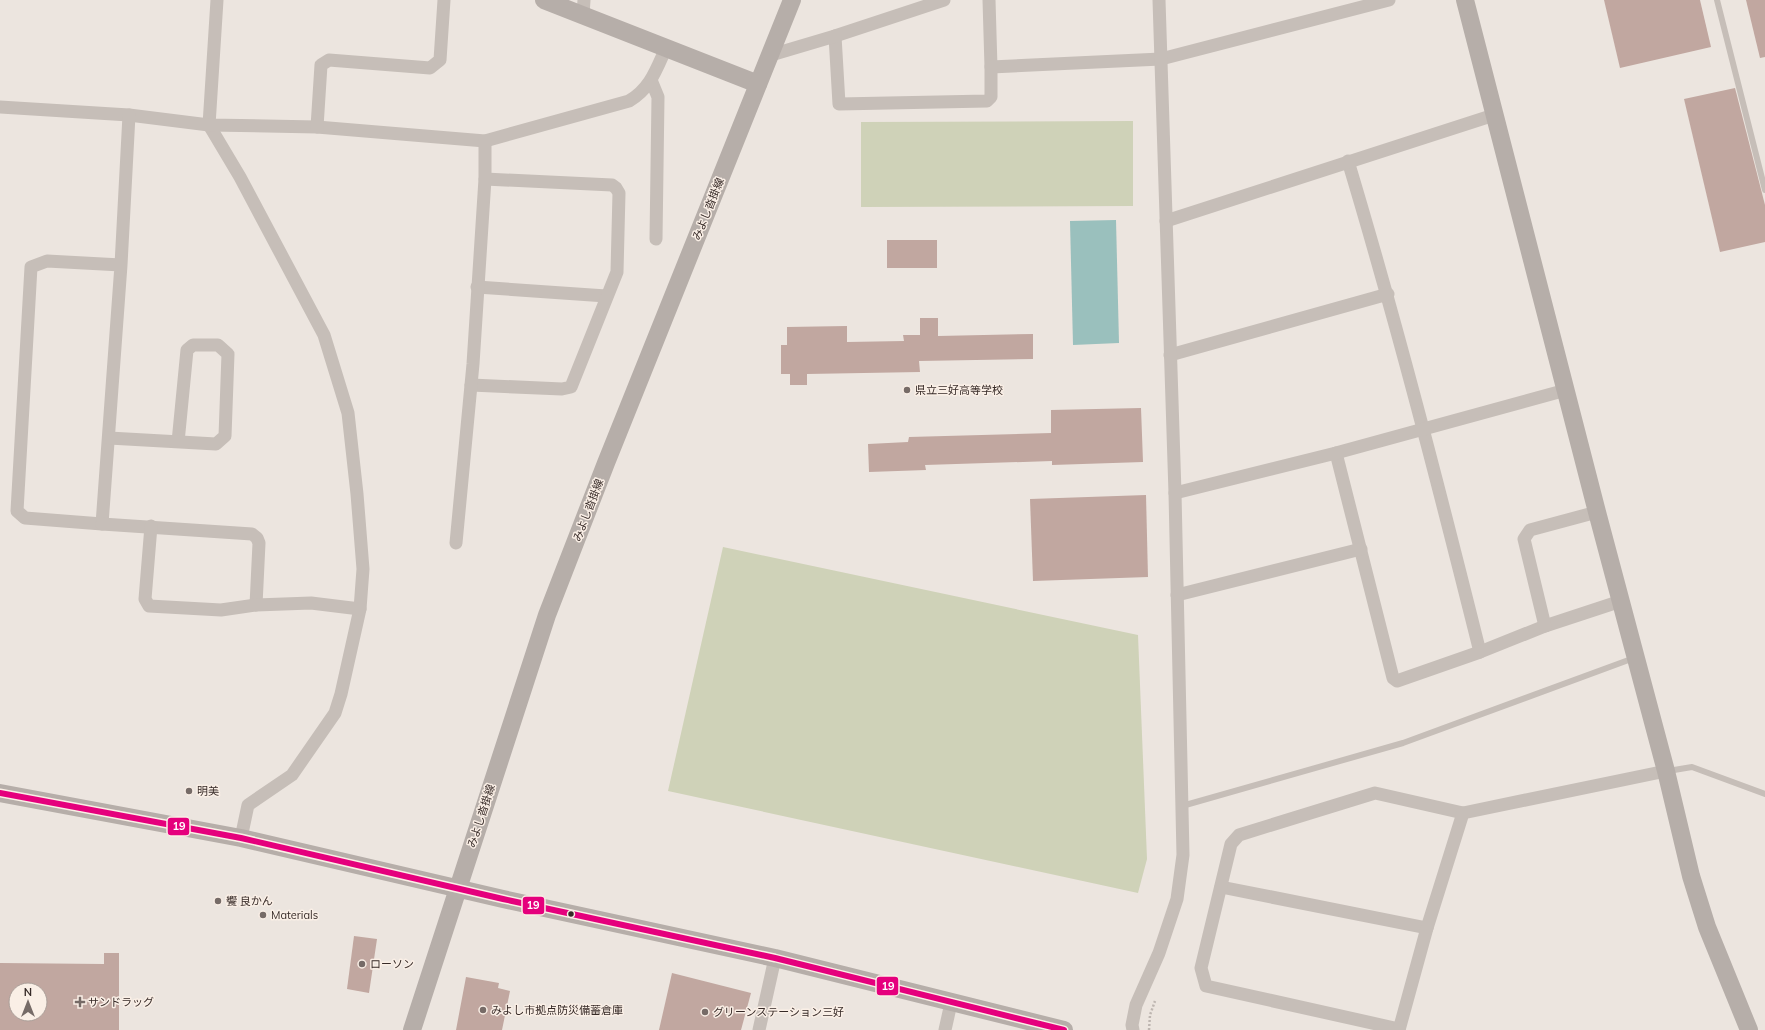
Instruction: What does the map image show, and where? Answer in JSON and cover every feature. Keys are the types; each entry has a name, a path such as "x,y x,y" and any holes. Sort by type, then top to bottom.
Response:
{"main road":[{"path":"544,0 583,8 666,48 758,84"},
{"name":"みよし沓掛線","path":"412,1030 547,615 606,463 792,0"},
{"path":"1465,0 1620,601 1666,771 1691,876 1707,927 1749,1030"},
{"path":"0,792 241,838 458,888 775,958 1064,1030"}],"street":[{"path":"217,0 209,125 240,176 324,335 348,413 357,494 363,569 360,609 341,694 335,713 292,775 248,805 241,838"},
{"path":"317,127 321,65 330,60 430,68 440,60 444,0"},
{"path":"771,55 835,36 944,0"},
{"path":"835,36 838,104 987,101 991,96 989,0"},
{"path":"1133,1030 1132,1025 1136,1005 1159,953 1177,899 1183,855 1175,493 1159,0"},
{"path":"991,67 1161,59 1389,0"},
{"path":"0,107 129,115 209,125 317,127 485,141 629,101 639,95 650,80 666,48"},
{"path":"650,80 658,97 656,239"},
{"path":"1166,221 1494,114"},
{"path":"102,524 121,265 129,115"},
{"path":"456,544 471,385 485,180 485,141"},
{"path":"1348,162 1388,294 1424,429 1480,652"},
{"path":"471,385 562,389 571,387 606,296 617,272 618,193 616,188 612,185 485,180"},
{"path":"121,265 47,260 31,267 17,511 25,518 252,534 257,538 259,544 256,605"},
{"path":"477,287 606,296"},
{"path":"1170,355 1388,294"},
{"path":"109,438 178,442 216,444 225,436 228,354 218,345 193,345 187,350 178,442"},
{"path":"1175,493 1336,453 1566,390"},
{"path":"1336,453 1393,678 1397,681 1480,652 1546,626 1620,601"},
{"path":"1546,626 1524,539 1530,530 1597,512"},
{"path":"151,526 146,599 149,606 221,610 256,605 310,603 360,609"},
{"path":"1177,595 1361,549"},
{"path":"1463,813 1427,928 1399,1030 1206,986 1201,968 1231,844 1239,835 1375,793 1463,813 1666,771"},
{"path":"1221,887 1427,928"},
{"path":"759,1030 775,958"},
{"path":"946,1030 952,1003"}],"lane":[{"path":"1716,0 1765,190"},
{"path":"1182,806 1403,743 1636,658"},
{"path":"1666,771 1692,767 1765,794"}],"path":[{"path":"1149,1030 1150,1015"}],"green space":[{"path":"1133,121 1133,206 861,207 861,122"},
{"path":"723,547 1138,635 1147,859 1138,893 668,791"}],"water":[{"path":"1116,220 1119,343 1073,345 1070,221"}],"building":[{"path":"1604,0 1700,0 1711,47 1620,68"},
{"path":"1746,0 1765,0 1765,57 1760,58"},
{"path":"1735,88 1765,205 1765,242 1720,252 1684,99"},
{"path":"887,240 937,240 937,268 887,268"},
{"path":"920,318 938,318 938,336 1033,334 1033,359 919,361 920,372 807,374 807,385 790,385 790,374 781,374 781,345 787,345 787,327 847,326 847,342 904,341 903,335 920,335"},
{"path":"1141,408 1143,462 1052,465 1052,461 925,465 926,470 869,472 868,444 908,442 909,437 1051,433 1051,410"},
{"path":"1146,495 1148,577 1033,581 1030,499"},
{"name":"ローソン","path":"354,936 377,939 369,993 347,989"},
{"name":"サンドラッグ","path":"104,953 119,953 119,1030 0,1030 0,963 104,964"},
{"name":"グリーンステーション三好","path":"672,973 751,993 741,1030 659,1030"},
{"name":"みよし市拠点防災備蓄倉庫","path":"466,977 499,983 498,988 510,991 502,1030 456,1030"}],"transit line":[{"name":"19","path":"0,793 241,838 503,899 775,958 1064,1030"}],"place":[{"name":"県立三好高等学校","path":"907,390"},
{"name":"明美","path":"189,791"},
{"name":"饗 良かん","path":"218,901"},
{"name":"Materials","path":"263,915"},
{"name":"ローソン","path":"362,964"},
{"name":"サンドラッグ","path":"80,1002"},
{"name":"みよし市拠点防災備蓄倉庫","path":"483,1010"},
{"name":"グリーンステーション三好","path":"705,1012"}]}
